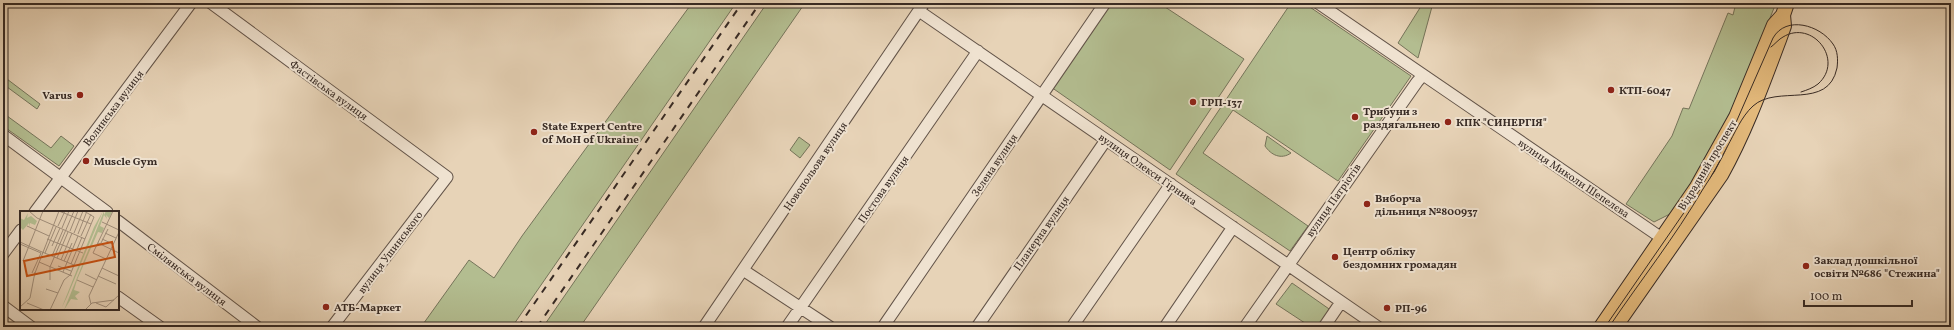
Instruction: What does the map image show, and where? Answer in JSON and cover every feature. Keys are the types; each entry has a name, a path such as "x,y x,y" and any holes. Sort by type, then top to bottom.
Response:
{"main road":[{"name":"Відрадний проспект","path":"1601,327 1667,241 1721,175 1748,121 1780,40 1784,26 1785,9"},
{"name":"Відрадний проспект","path":"1615,327 1667,241"}],"street":[{"name":"Волинська вулиця","path":"36,211 191,3"},
{"name":"Фастівська вулиця","path":"211,3 447,177"},
{"name":"Зелена вулиця","path":"883,327 1104,3"},
{"name":"вулиця Миколи Шепелєва","path":"1318,3 1667,241"},
{"name":"вулиця Олекси Гірника","path":"922,7 978,51 1042,96 1378,327"},
{"name":"Новопольова вулиця","path":"704,327 922,7"},
{"name":"Постова вулиця","path":"787,327 978,51"},
{"name":"вулиця Патріотів","path":"1245,327 1423,75"},
{"path":"3,134 106,211"},
{"name":"Планерна вулиця","path":"977,327 1106,140"},
{"name":"вулиця Ушинського","path":"332,327 447,177"},
{"path":"1072,327 1171,184"},
{"name":"Смілянська вулиця","path":"119,222 257,327"},
{"path":"1165,327 1232,227"},
{"path":"3,254 20,231"},
{"path":"743,270 830,327"},
{"path":"119,297 160,327"},
{"path":"1324,327 1342,302"},
{"path":"3,306 31,327"}],"green space":[{"path":"692,3 736,3 512,327 421,327 469,260 494,278 522,236"},
{"path":"767,3 805,3 580,327 543,327"},
{"path":"1108,3 1159,3 1244,59 1170,170 1051,87"},
{"path":"1291,3 1304,3 1411,76 1338,181 1233,110 1203,153 1308,226 1290,251 1176,174"},
{"path":"1423,3 1433,3 1418,58 1398,43"},
{"path":"1736,3 1776,3 1730,118 1693,185 1674,212 1654,222 1626,204 1672,136 1683,108 1689,109 1728,13 1733,15"},
{"path":"3,76 40,104 37,109 3,84"},
{"path":"3,113 51,148 61,136 74,146 59,166 3,126"},
{"path":"1267,136 1291,153 1284,156 1276,156 1270,152 1265,146"},
{"path":"799,137 810,145 800,158 790,150"},
{"path":"1292,283 1332,311 1322,327 1311,327 1276,304"}],"tram line":[{"path":"1605,327 1701,188 1734,127 1773,38 1779,31 1794,25 1803,25 1812,28 1827,37 1835,47 1837,53 1837,68 1832,81 1823,89 1813,93 1775,97 1763,100 1749,110 1738,125 1716,168 1692,207 1609,327"},
{"path":"1771,47 1782,38 1794,33 1804,33 1814,38 1822,45 1828,64 1825,74 1818,84 1801,92"}],"railway":[{"path":"518,327 742,3"},
{"path":"537,327 760,3"}],"place":[{"name":"КТП-6047","path":"1611,90"},
{"name":"Varus","path":"80,95"},
{"name":"ГРП-137","path":"1193,102"},
{"name":"Трибуни з раздягальнею","path":"1355,117"},
{"name":"КПК \"СИНЕРГІЯ\"","path":"1448,122"},
{"name":"State Expert Centre of MoH of Ukraine","path":"534,132"},
{"name":"Muscle Gym","path":"86,161"},
{"name":"Виборча дільниця №800937","path":"1367,204"},
{"name":"Центр обліку бездомних громадян","path":"1335,257"},
{"name":"Заклад дошкільної освіти №686 \"Стежина\"","path":"1806,266"},
{"name":"АТБ-Маркет","path":"326,307"},
{"name":"РП-96","path":"1387,308"}]}
